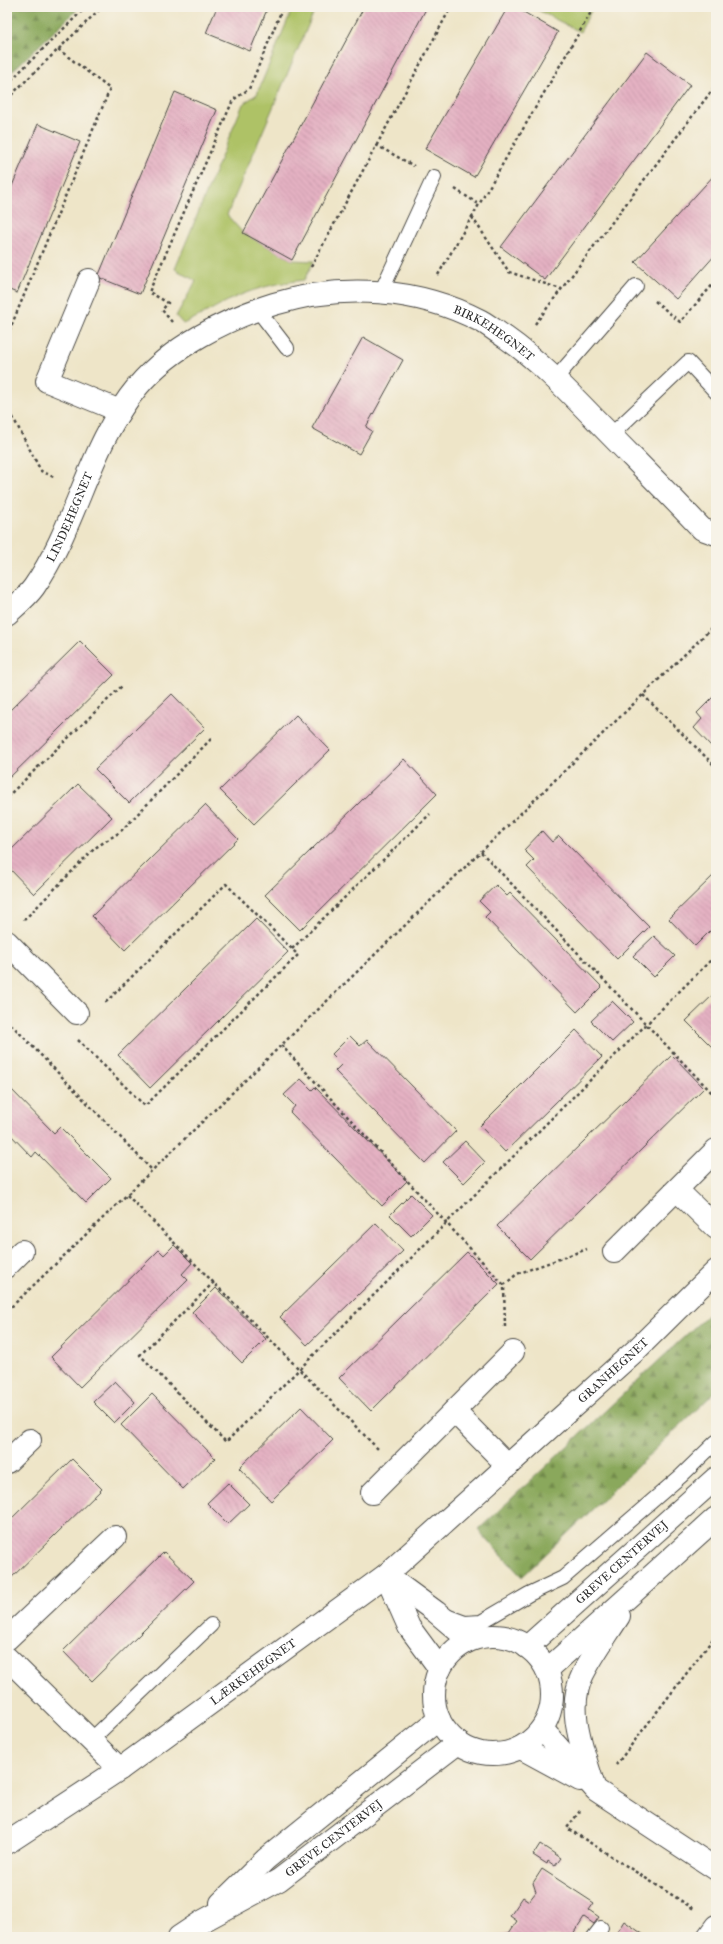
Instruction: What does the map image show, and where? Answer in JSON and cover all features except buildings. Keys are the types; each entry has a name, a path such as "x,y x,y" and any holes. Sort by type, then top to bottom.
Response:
{"street":[{"path":"89,280 47,380 120,411"},
{"name":"BIRKEHEGNET","path":"221,326 257,309 295,298 337,291 381,292 424,299 454,309 483,322 518,346 556,378 611,436 709,531"},
{"name":"LINDEHEGNET","path":"7,614 33,589 60,542 103,442 120,411 139,385 162,362 188,343 221,326"},
{"path":"7,942 82,1017"},
{"path":"614,1252 716,1150"},
{"path":"676,1190 716,1228"},
{"path":"7,1266 22,1251"},
{"name":"GRANHEGNET","path":"386,1575 635,1351 716,1271"},
{"path":"372,1493 513,1352"},
{"path":"454,1411 508,1466"},
{"path":"7,1462 30,1440"},
{"name":"GREVE CENTERVEJ","path":"527,1647 716,1478"},
{"path":"547,1670 716,1518"},
{"path":"7,1639 115,1537"},
{"path":"386,1575 436,1612 469,1640"},
{"path":"386,1575 409,1627 440,1669"},
{"name":"LÆRKEHEGNET","path":"7,1843 120,1769 386,1575"},
{"path":"594,1788 577,1728 576,1699 582,1675 634,1593"},
{"path":"496,1636 512,1639 527,1647 535,1653 547,1670 551,1685 552,1700 549,1715 542,1729 532,1740 521,1748 509,1753 495,1755 469,1750 458,1743 446,1733 439,1719 434,1694 435,1682 440,1669 454,1651 469,1640 496,1636"},
{"path":"7,1658 120,1769"},
{"name":"GREVE CENTERVEJ","path":"203,1921 266,1859 439,1719"},
{"path":"542,1729 594,1788"},
{"name":"GREVE CENTERVEJ","path":"179,1937 203,1921 279,1880 458,1743"},
{"path":"521,1748 594,1788 716,1869"},
{"path":"708,1937 716,1926"}],"lane":[{"path":"381,292 434,177"},
{"path":"556,378 636,286"},
{"path":"257,309 286,348"},
{"path":"611,436 688,362 716,392"},
{"path":"436,1612 465,1623 481,1622 529,1594 563,1578 681,1476 716,1442"},
{"path":"91,1740 211,1625"}],"path":[{"path":"7,84 86,7"},
{"path":"7,99 102,7"},
{"path":"188,343 162,310 168,303 149,292 232,100 249,89 282,7"},
{"path":"295,298 451,7"},
{"path":"424,299 594,7"},
{"path":"7,336 110,89 58,49"},
{"path":"518,346 716,85"},
{"path":"472,217 509,272 561,289"},
{"path":"636,286 680,322 716,281"},
{"path":"7,406 41,471 82,488"},
{"path":"7,1311 716,624"},
{"path":"7,797 123,685"},
{"path":"643,695 716,768"},
{"path":"24,920 95,848 120,832 213,737"},
{"path":"292,948 430,814"},
{"path":"481,852 716,1097"},
{"path":"226,884 298,955 145,1106 74,1036 82,1017 226,884"},
{"path":"214,1282 140,1355 226,1442 716,955"},
{"path":"7,1020 152,1170"},
{"path":"281,1045 504,1284 505,1338 513,1352"},
{"path":"127,1194 397,1468"},
{"path":"504,1284 517,1274 600,1244 614,1252"}],"green space":[{"path":"7,7 80,7 7,76"},
{"path":"293,7 316,7 227,215 243,233 292,260 314,261 304,280 269,286 244,294 229,300 183,324 176,316 196,281 175,269 243,104 257,94"},
{"path":"532,7 593,7 580,32"},
{"path":"716,1307 716,1391 522,1577 478,1530"}]}
